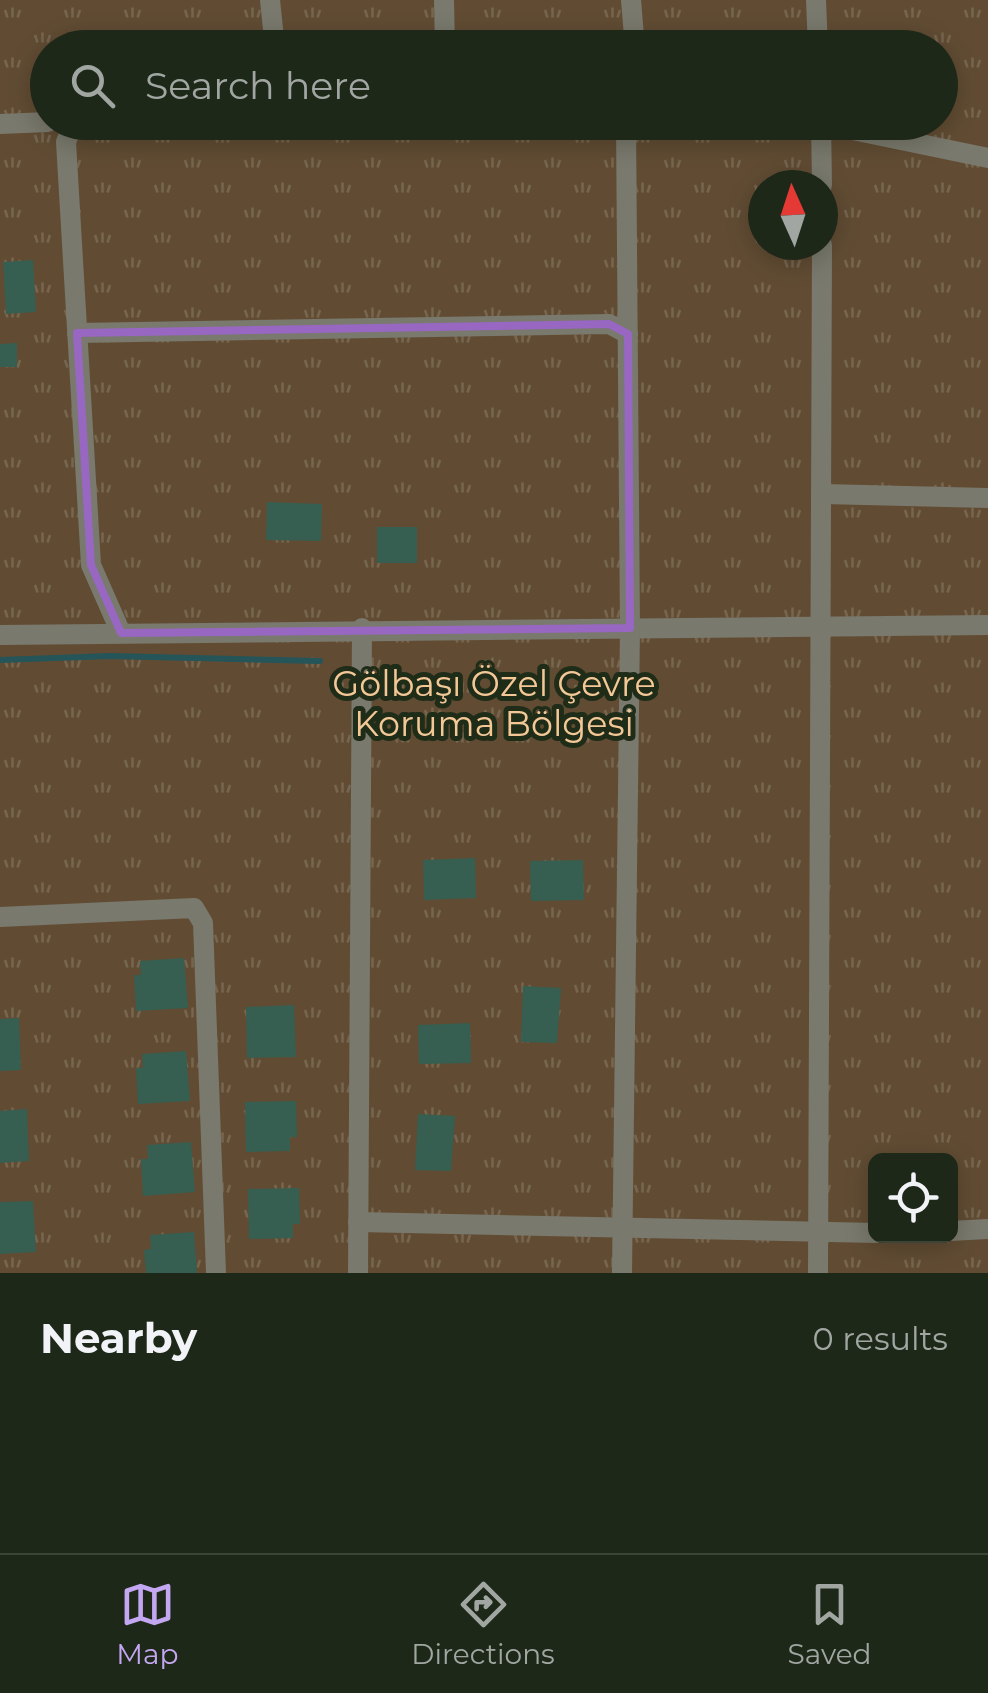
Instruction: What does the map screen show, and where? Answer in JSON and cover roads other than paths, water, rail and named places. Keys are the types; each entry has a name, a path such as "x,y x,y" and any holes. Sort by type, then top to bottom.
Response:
{"street":[{"path":"270,0 273,30"},
{"path":"444,0 445,30"},
{"path":"631,0 634,30"},
{"path":"816,0 817,30"},
{"path":"0,124 30,123"},
{"path":"67,140 91,565 121,633"},
{"path":"622,1273 630,628 626,140"},
{"path":"820,140 821,170"},
{"path":"901,140 988,158"},
{"path":"818,1273 824,624 822,260"},
{"path":"77,333 609,324 628,334"},
{"path":"823,494 988,498"},
{"path":"0,635 362,628 988,626"},
{"path":"358,1273 362,628"},
{"path":"0,918 194,908 203,923 216,1273"},
{"path":"358,1222 868,1233"},
{"path":"958,1230 988,1229"}],"waterway":[{"path":"0,660 110,656 320,661"}],"park label":[{"name":"Gölbaşı Özel Çevre Koruma Bölgesi","path":"494,703"}]}
